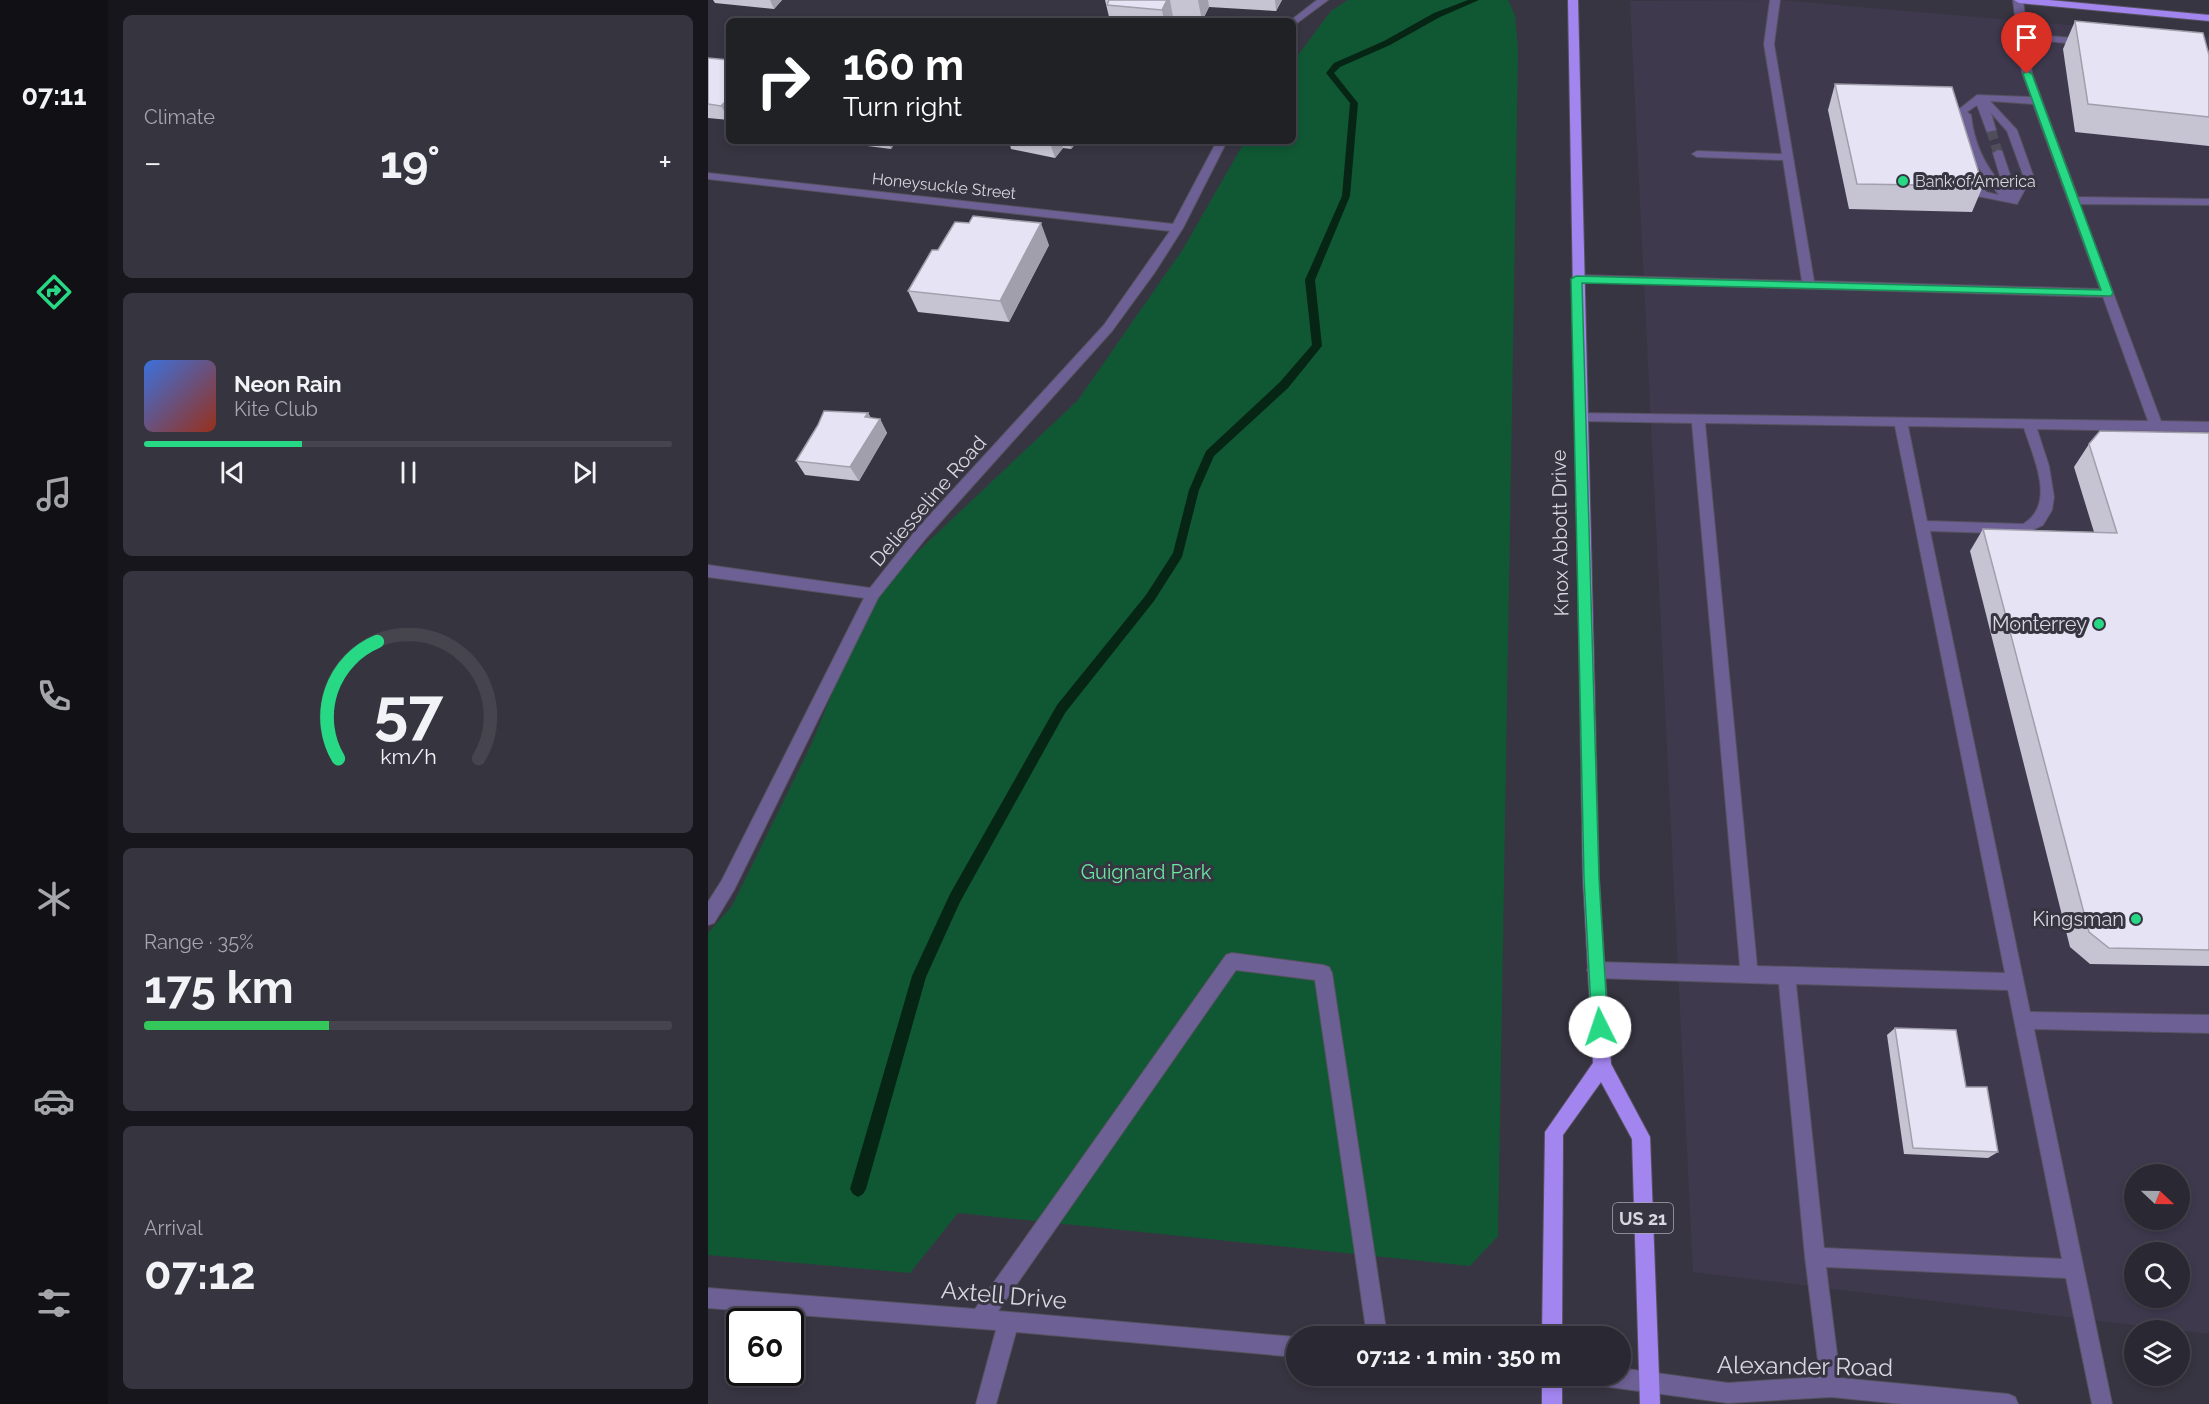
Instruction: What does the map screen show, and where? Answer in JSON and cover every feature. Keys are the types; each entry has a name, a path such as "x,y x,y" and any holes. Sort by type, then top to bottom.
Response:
{"main road":[{"name":"Knox Abbott Drive","path":"1574,0 1576,279 1591,878 1602,1066 1641,1137 1650,1404"},
{"path":"2018,0 2209,18"},
{"path":"1552,1326 1554,1132 1602,1066"},
{"path":"1552,1386 1552,1404"}],"street":[{"path":"1296,21 1323,0"},
{"path":"1775,0 1769,44 1809,286"},
{"path":"2018,0 2027,74 2156,426"},
{"path":"2022,36 2092,43"},
{"path":"2013,202 1981,194 1958,129 1958,114 1981,97 2038,101"},
{"path":"1981,97 1991,130"},
{"path":"1981,97 2012,130 2028,175 2013,202"},
{"name":"Deliesseline Road","path":"708,917 728,885 873,594 921,534 1035,412 1108,328 1151,269 1177,228 1220,144"},
{"path":"1998,153 2013,202"},
{"path":"1697,154 1788,157"},
{"name":"Honeysuckle Street","path":"708,176 1177,228"},
{"path":"2073,200 2209,202"},
{"path":"1576,279 2108,293"},
{"path":"1580,416 2209,427"},
{"path":"1698,418 1749,974"},
{"path":"1900,421 2102,1404"},
{"path":"1921,526 2025,529 2040,521 2046,512 2049,494 2029,424"},
{"path":"708,571 873,594"},
{"path":"980,1318 1232,961 1323,973 1376,1326"},
{"path":"1596,970 2014,982"},
{"path":"1787,976 1815,1257 1831,1388"},
{"path":"2022,1020 2209,1024"},
{"path":"1815,1257 2073,1269"},
{"name":"Axtell Drive","path":"708,1298 980,1318 1286,1346"},
{"path":"986,1404 1009,1321"},
{"name":"Alexander Road","path":"1631,1379 1728,1393 1831,1388 2008,1404"}],"shaded area":[{"path":"1779,0 2209,37 2209,1334 2190,1332 2190,1320 2124,1320 2124,1324 1693,1272 1630,1"}],"green space":[{"name":"Guignard Park","path":"1348,0 1508,0 1515,15 1518,50 1498,1236 1470,1266 958,1213 910,1273 708,1255 708,933 732,906 811,745 873,594 1078,400 1183,249 1243,144 1296,144 1296,58 1331,11"}],"building":[{"path":"1109,0 1167,0 1162,10 1107,5"},
{"path":"2075,21 2203,33 2209,55 2209,117 2088,104"},
{"path":"708,58 726,60 726,101 721,106 708,104"},
{"name":"Bank of America","path":"1835,84 1952,87 1983,186 1857,184"},
{"path":"973,216 1041,223 1000,301 908,291 932,250 938,250 955,222 969,223"},
{"path":"824,411 868,413 865,417 880,419 850,467 796,461"},
{"path":"2100,431 2209,433 2209,950 2109,948 2089,932 1983,529 2117,533 2089,444"},
{"path":"1895,1028 1956,1030 1966,1087 1987,1087 1998,1152 1913,1148"}],"waterway":[{"path":"858,1189 919,976 955,898 1061,709 1150,598 1178,554 1194,490 1210,454 1284,385 1317,346 1310,280 1346,196 1354,103 1330,73 1337,65 1387,43 1437,15 1475,0"}],"tunnel":[{"path":"1991,130 1998,153"}],"place":[{"name":"Bank of America","path":"1903,181"},
{"name":"Monterrey","path":"2099,624"},
{"name":"Kingsman","path":"2136,919"}],"route":[{"path":"1600,1027 1591,878 1576,279 2108,293 2027,74"}]}
